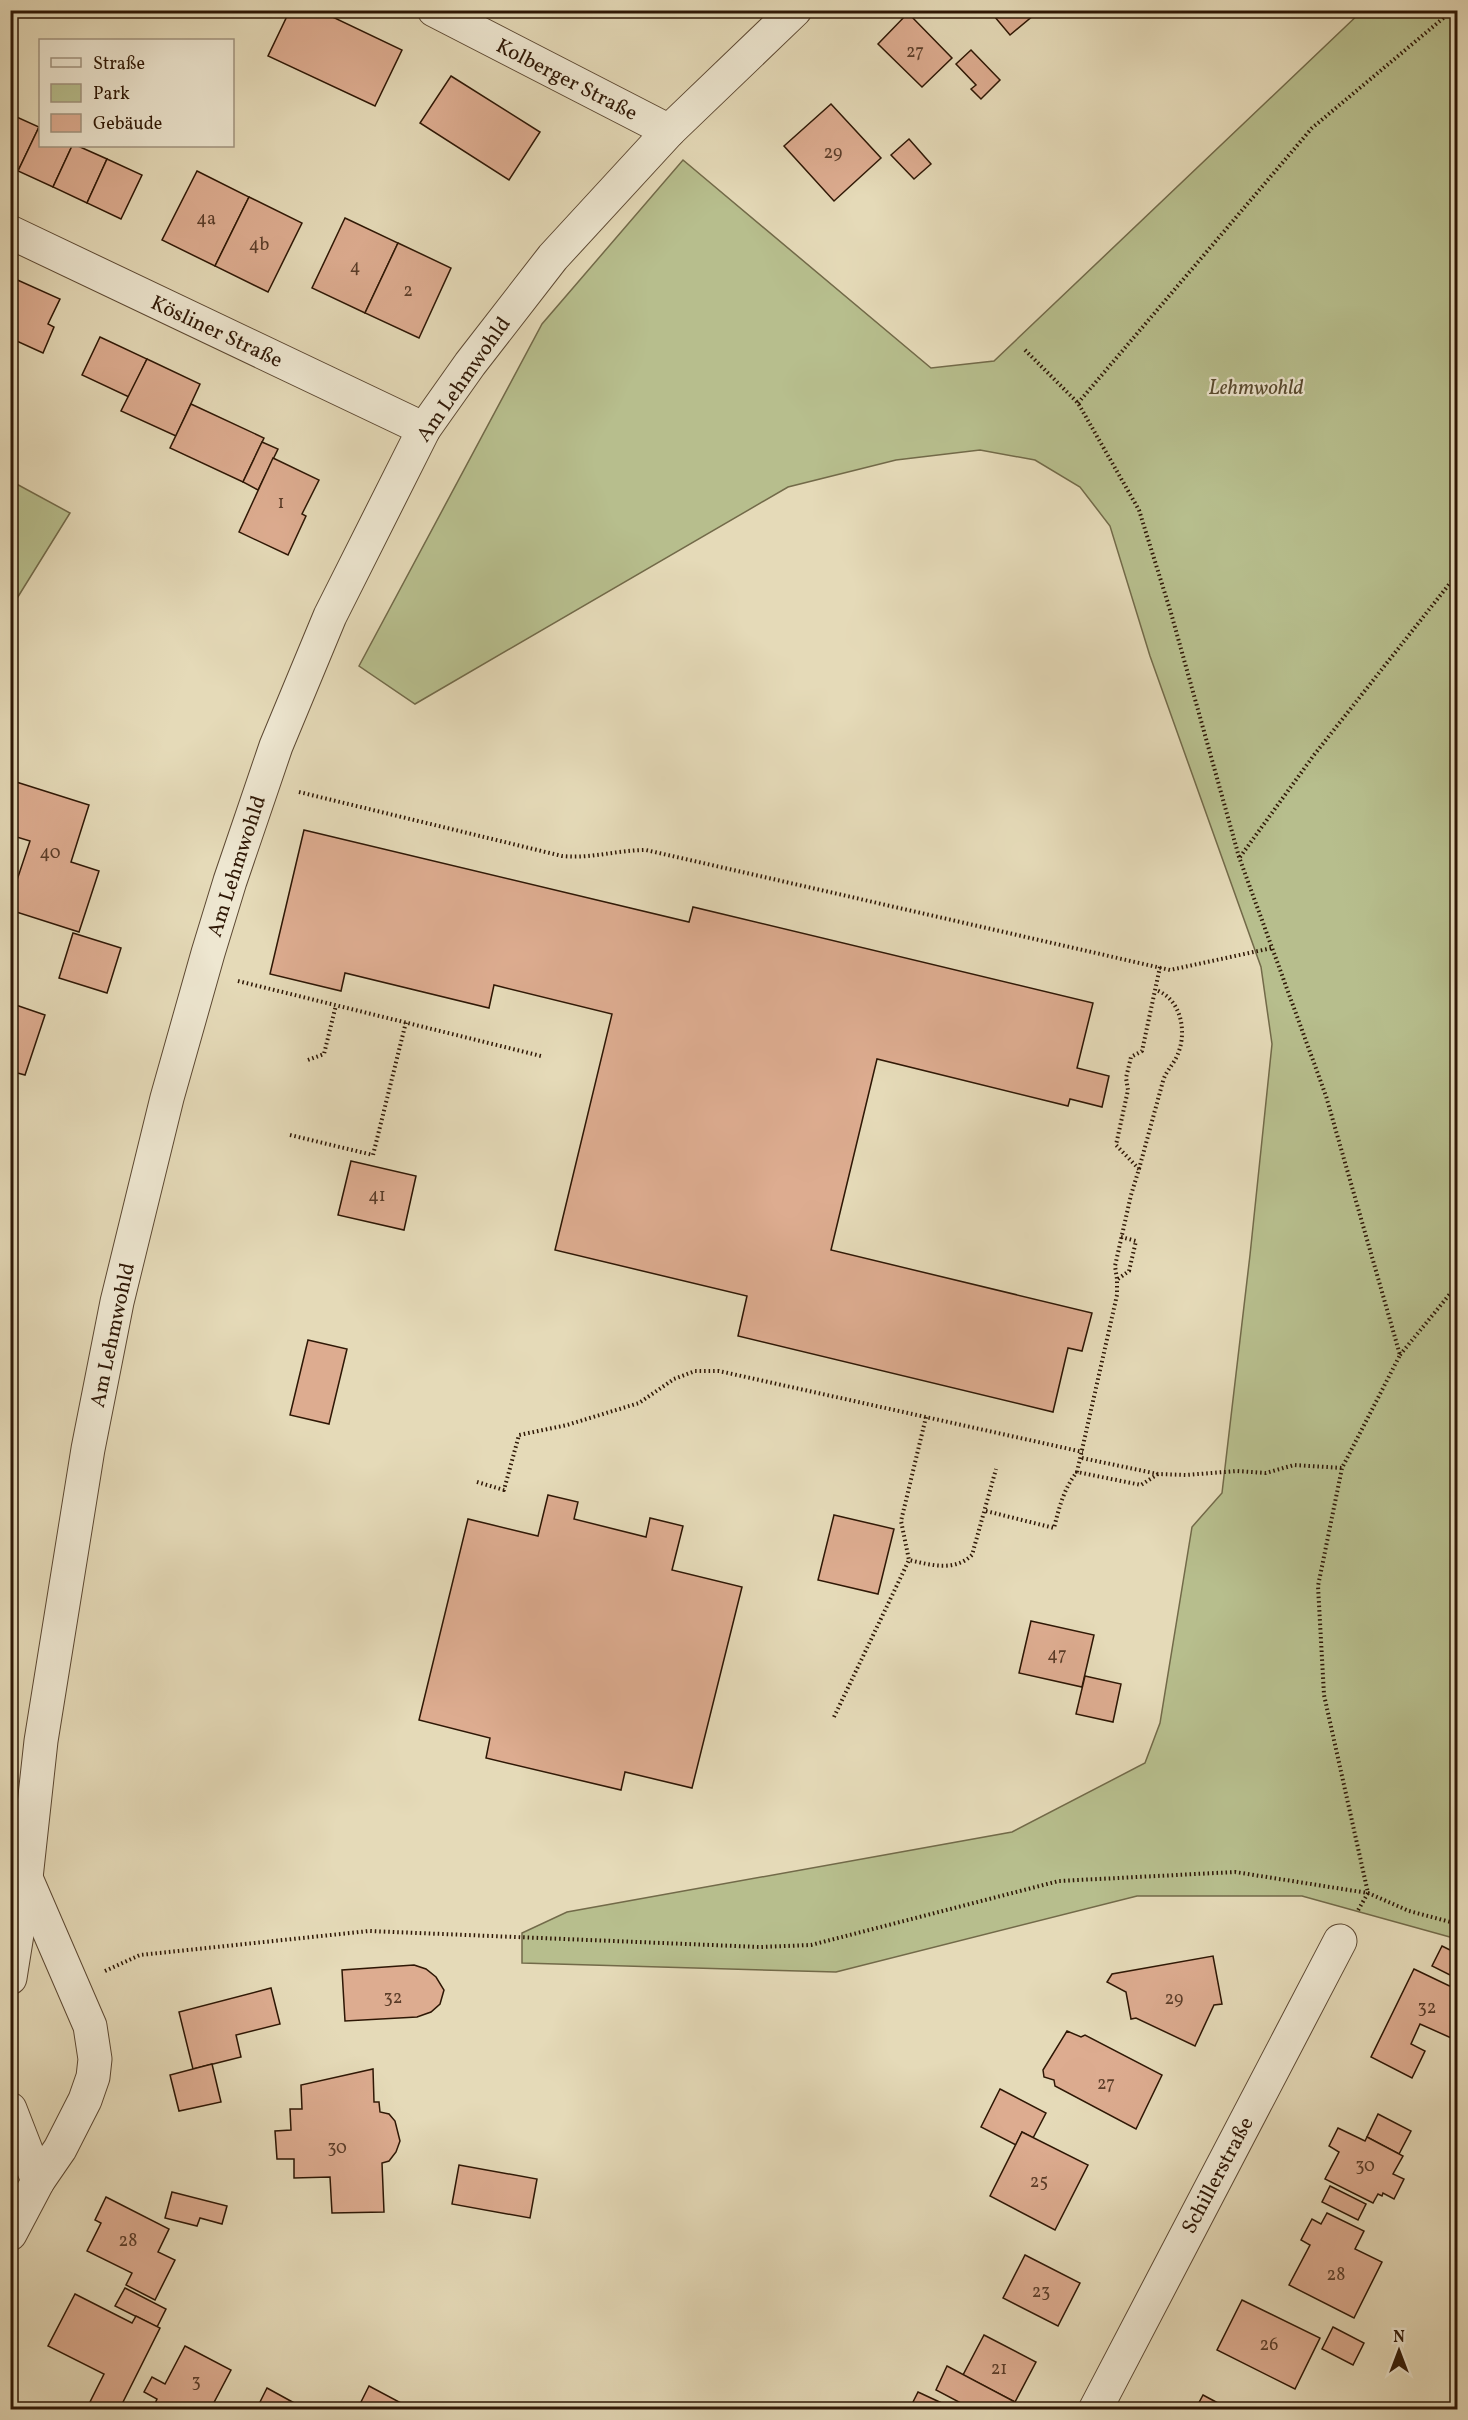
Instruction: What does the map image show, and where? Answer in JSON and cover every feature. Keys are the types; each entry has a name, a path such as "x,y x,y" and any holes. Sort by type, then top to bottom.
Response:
{"street":[{"name":"Kolberger Straße","path":"434,10 669,131"},
{"name":"Am Lehmwohld","path":"10,1978 26,1878 41,1741 93,1427 123,1279 167,1098 202,972 230,881 280,736 330,616 424,429 470,364 553,257 669,131 795,10"},
{"name":"Kösliner Straße","path":"10,232 424,429"},
{"path":"10,2234 85,2100 93,2077 94,2059 90,2026 26,1878"},
{"name":"Schillerstraße","path":"1095,2409 1340,1941"},
{"path":"10,2109 38,2181"}],"path":[{"path":"1078,403 1312,128 1453,10"},
{"path":"1025,350 1078,403 1138,510 1171,613 1239,858 1326,1096 1400,1355"},
{"path":"1239,858 1314,755 1458,573"},
{"path":"263,783 562,856 582,858 628,850 646,850 1170,970 1272,948"},
{"path":"1139,1169 1116,1145 1128,1090 1126,1078 1131,1058 1142,1051 1160,968"},
{"path":"202,972 541,1056"},
{"path":"986,1511 1054,1528 1060,1502 1082,1458 1112,1320 1117,1279 1115,1266 1131,1195 1166,1071 1176,1058 1182,1038 1172,998 1156,990"},
{"path":"308,1060 324,1054 336,1005"},
{"path":"290,1135 373,1155 406,1022"},
{"path":"1117,1279 1129,1271 1136,1241 1121,1238"},
{"path":"1340,1941 1368,1893 1324,1695 1318,1586 1342,1468 1400,1355 1458,1284"},
{"path":"477,1482 504,1490 519,1435 567,1425 639,1403 674,1379 695,1371 719,1371 1083,1452"},
{"path":"834,1717 909,1560 901,1521 927,1418"},
{"path":"1082,1458 1158,1474 1266,1473 1294,1465 1342,1468"},
{"path":"909,1560 951,1566 965,1562 972,1555 996,1469"},
{"path":"1077,1472 1141,1485 1158,1474"},
{"path":"74,1985 140,1955 369,1931 760,1947 811,1945 1059,1881 1235,1872 1368,1893 1409,1911 1458,1924"}],"green space":[{"name":"Lehmwohld","path":"1363,10 1457,11 1457,1939 1302,1896 1137,1896 836,1972 522,1963 522,1933 567,1912 1012,1832 1145,1763 1160,1723 1192,1527 1222,1493 1272,1044 1261,967 1150,656 1110,526 1080,487 1035,460 980,450 896,460 788,487 415,704 359,666 542,324 683,160 931,368 994,361"},
{"path":"11,481 70,513 11,608"}],"building":[{"path":"290,10 318,10 402,50 375,106 268,56"},
{"path":"989,10 1040,10 1010,35"},
{"path":"908,13 952,58 922,87 878,44"},
{"path":"971,50 1000,80 981,99 971,89 976,85 956,64"},
{"path":"451,76 540,132 509,180 420,123"},
{"path":"831,104 881,158 834,201 784,146"},
{"path":"10,114 39,127 18,171 10,168"},
{"path":"39,127 39,147 72,147 53,187 18,171"},
{"path":"909,139 931,164 914,179 891,155"},
{"path":"72,147 80,147 107,159 87,203 53,187"},
{"path":"107,159 142,175 121,219 87,203"},
{"path":"197,171 249,197 215,266 162,240"},
{"path":"249,197 302,223 268,292 215,266"},
{"path":"345,218 398,243 365,313 312,288"},
{"path":"398,243 451,268 419,338 365,313"},
{"path":"13,278 60,299 48,324 54,327 43,353 10,338 10,282"},
{"path":"100,337 147,359 129,397 82,375"},
{"path":"147,359 200,384 176,436 121,411"},
{"path":"191,404 264,438 243,482 170,448"},
{"path":"262,442 278,449 258,490 243,482"},
{"path":"273,458 319,480 302,514 306,516 288,555 239,532"},
{"path":"10,780 89,805 71,862 99,871 79,932 10,910 10,901 30,841 10,835"},
{"path":"304,830 689,922 693,907 1093,1003 1077,1068 1109,1076 1102,1107 1070,1099 1068,1106 877,1059 831,1250 1092,1313 1082,1351 1068,1348 1053,1412 738,1336 747,1296 555,1250 612,1014 494,985 489,1008 345,973 341,991 270,974"},
{"path":"73,933 121,948 107,993 59,978"},
{"path":"10,1003 45,1015 25,1075 10,1071"},
{"path":"351,1161 416,1176 404,1230 338,1215"},
{"path":"308,1340 347,1349 329,1424 290,1415"},
{"path":"548,1495 578,1502 574,1519 646,1537 650,1518 683,1526 672,1570 742,1587 692,1788 625,1772 621,1790 486,1758 490,1738 419,1720 468,1519 538,1536"},
{"path":"834,1515 894,1529 878,1594 818,1580"},
{"path":"1031,1621 1094,1635 1082,1687 1019,1673"},
{"path":"1085,1676 1121,1684 1113,1722 1076,1714"},
{"path":"1442,1946 1458,1954 1458,1979 1432,1966"},
{"path":"1213,1956 1222,2004 1214,2005 1195,2046 1136,2018 1131,2019 1126,1992 1107,1982 1112,1974"},
{"path":"414,1965 426,1969 436,1977 444,1990 440,2004 431,2012 417,2017 345,2021 342,1970"},
{"path":"1414,1969 1458,1990 1458,2041 1420,2024 1411,2044 1425,2051 1412,2078 1371,2057"},
{"path":"271,1988 280,2024 236,2035 241,2057 193,2069 179,2012"},
{"path":"1067,2031 1081,2037 1085,2035 1162,2075 1136,2129 1055,2086 1054,2080 1044,2077 1043,2070"},
{"path":"212,2064 221,2102 179,2111 170,2075"},
{"path":"373,2069 374,2102 379,2102 380,2112 389,2114 395,2121 400,2141 389,2161 382,2163 384,2212 332,2213 330,2177 294,2178 294,2159 277,2159 275,2131 291,2130 290,2109 302,2109 301,2085"},
{"path":"1000,2089 1046,2113 1033,2138 1022,2132 1016,2145 981,2127"},
{"path":"1378,2114 1411,2131 1399,2154 1367,2137"},
{"path":"1338,2128 1365,2141 1367,2137 1403,2156 1393,2174 1404,2179 1394,2199 1383,2193 1382,2196 1378,2194 1373,2203 1325,2179 1339,2152 1329,2146"},
{"path":"1022,2132 1088,2165 1055,2230 990,2196"},
{"path":"459,2165 537,2179 530,2218 452,2204"},
{"path":"1330,2186 1366,2204 1358,2220 1322,2202"},
{"path":"172,2192 227,2206 222,2224 200,2218 197,2226 165,2218"},
{"path":"106,2197 169,2229 158,2252 175,2260 155,2300 126,2285 132,2273 87,2251 101,2223 95,2220"},
{"path":"1327,2213 1364,2231 1355,2249 1382,2262 1354,2318 1289,2285 1310,2245 1301,2240 1312,2219 1321,2224"},
{"path":"1025,2255 1080,2283 1058,2326 1003,2298"},
{"path":"125,2288 166,2309 157,2327 115,2306"},
{"path":"75,2294 132,2323 136,2316 160,2328 119,2410 104,2410 90,2402 104,2374 48,2346"},
{"path":"1242,2300 1320,2338 1295,2389 1217,2350"},
{"path":"1333,2327 1364,2343 1353,2365 1322,2349"},
{"path":"984,2335 1036,2362 1015,2402 963,2375"},
{"path":"185,2346 231,2370 210,2410 152,2410 157,2399 144,2392 152,2377 165,2384"},
{"path":"947,2366 1015,2402 1011,2410 974,2410 936,2390"},
{"path":"369,2386 403,2404 400,2410 357,2410"},
{"path":"267,2388 307,2410 256,2410"},
{"path":"918,2392 946,2405 944,2410 909,2410"},
{"path":"1203,2395 1231,2410 1195,2410"}]}
